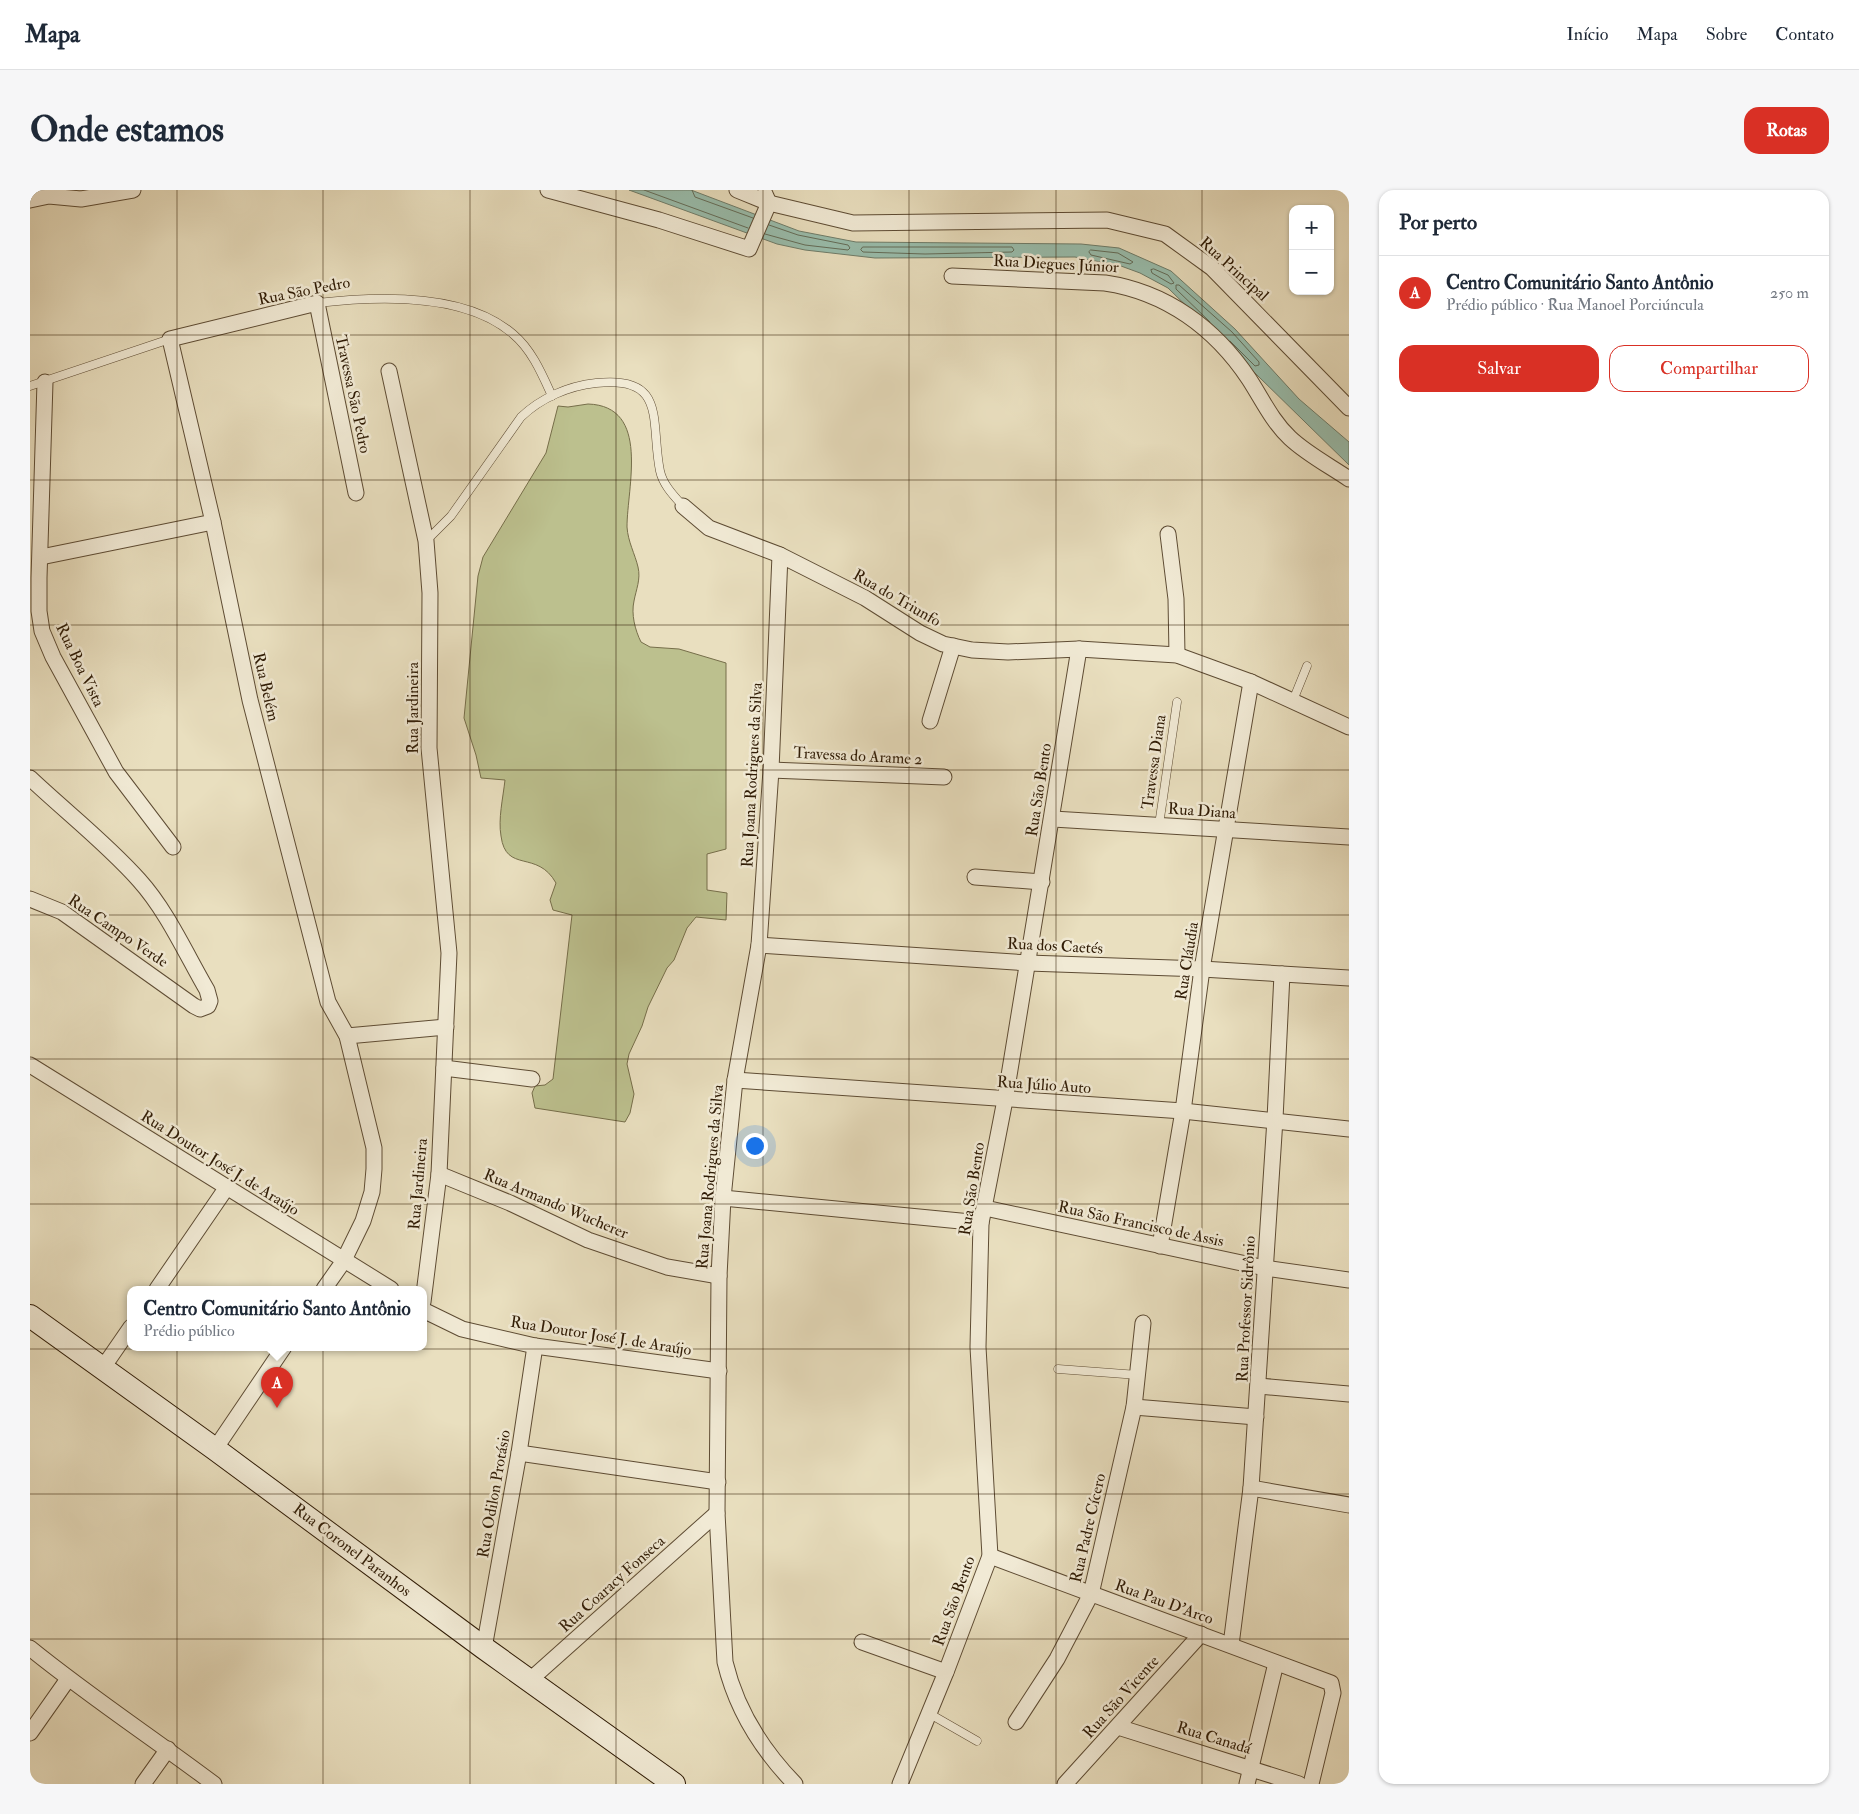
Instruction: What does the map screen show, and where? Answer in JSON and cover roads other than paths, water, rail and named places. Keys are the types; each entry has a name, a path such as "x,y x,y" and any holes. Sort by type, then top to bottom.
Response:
{"street":[{"path":"30,200 50,196 133,190"},
{"path":"548,190 751,244 766,201"},
{"name":"Rua Principal","path":"737,190 766,201 853,223 1107,220 1165,234 1212,268 1349,408"},
{"name":"Rua Diegues Júnior","path":"952,276 1105,283 1129,286 1150,293 1204,327 1226,347 1270,415 1290,438 1349,479"},
{"name":"Rua São Pedro","path":"170,339 317,303"},
{"name":"Travessa São Pedro","path":"317,303 356,493"},
{"name":"Rua Belém","path":"170,339 213,522 250,700 325,992 328,1002 347,1036 374,1148 372,1192 364,1221 343,1262 326,1286"},
{"name":"Rua Jardineira","path":"389,371 426,541 430,592 429,748 449,953 439,1174 425,1286"},
{"name":"Rua Boa Vista","path":"45,382 35,486 40,557 34,578 42,631 52,657 116,772 173,847"},
{"name":"Rua do Triunfo","path":"684,506 709,528 780,555 865,598 920,633 943,644 1008,652 1079,648 1177,655 1251,682 1292,703 1349,727"},
{"path":"40,557 213,522"},
{"path":"1168,534 1176,599 1177,655"},
{"name":"Rua Joana Rodrigues da Silva","path":"780,555 770,770 759,945 735,1080 723,1198 719,1276 717,1513 725,1662 730,1683 746,1719 781,1770 795,1784"},
{"path":"930,721 953,646"},
{"name":"Rua São Bento","path":"900,1784 930,1714 990,1556 978,1347 983,1215 1005,1100 1053,819 1079,648"},
{"name":"Rua Cláudia","path":"1160,1246 1183,1111 1202,969 1251,682"},
{"name":"Travessa do Arame 2","path":"770,770 944,777"},
{"name":"Rua Campo Verde","path":"30,778 112,852 157,903 207,990 210,1001 205,1008 200,1008 62,912 30,899"},
{"name":"Rua Diana","path":"1053,819 1349,837"},
{"path":"976,876 1042,882"},
{"name":"Rua dos Caetés","path":"759,945 1028,963 1202,969 1349,978"},
{"name":"Rua Professor Sidrônio","path":"1231,1645 1251,1488 1275,1119 1282,974"},
{"path":"347,1036 446,1027"},
{"name":"Rua Doutor José J. de Araújo","path":"30,1065 227,1187 343,1262 386,1286"},
{"path":"444,1068 532,1079"},
{"name":"Rua Júlio Auto","path":"735,1080 1183,1111 1275,1119 1349,1129"},
{"name":"Rua Armando Wucherer","path":"439,1174 510,1203 588,1240 667,1267 719,1276"},
{"path":"159,1286 227,1187"},
{"name":"Rua São Francisco de Assis","path":"723,1198 983,1215 1160,1246 1266,1268 1349,1280"},
{"name":"Rua Doutor José J. de Araújo","path":"427,1312 462,1329 535,1346 719,1371"},
{"name":"Rua Coronel Paranhos","path":"30,1316 215,1449 484,1648 674,1784"},
{"name":"Rua Padre Cícero","path":"1016,1722 1057,1659 1091,1594 1134,1407 1143,1323"},
{"path":"102,1369 127,1333"},
{"name":"Rua Odilon Protásio","path":"484,1648 519,1453 535,1346"},
{"path":"215,1449 281,1351"},
{"path":"1258,1386 1349,1394"},
{"path":"1134,1407 1256,1417"},
{"path":"519,1453 718,1482"},
{"path":"1251,1488 1349,1505"},
{"name":"Rua Coaracy Fonseca","path":"530,1680 717,1513"},
{"name":"Rua Pau D'Arco","path":"990,1556 1326,1681 1333,1686 1332,1694 1311,1784"},
{"name":"Rua São Vicente","path":"1065,1784 1202,1634"},
{"path":"862,1642 946,1672"},
{"path":"30,1648 68,1679 168,1749 214,1784"},
{"path":"1246,1784 1276,1663"},
{"path":"30,1733 68,1679"},
{"name":"Rua Canadá","path":"1118,1727 1299,1784"},
{"path":"143,1784 168,1749"}],"lane":[{"name":"Rua São Pedro","path":"317,303 364,298 406,300 451,306 479,314 513,334 526,347 552,396"},
{"name":"Rua São Pedro","path":"30,386 170,339"},
{"name":"Rua do Triunfo","path":"552,396 581,385 616,381 637,385 650,401 656,425 660,473 671,493 684,506"},
{"path":"426,541 451,516 516,423 532,407 552,396"},
{"path":"1292,703 1307,666"},
{"name":"Travessa Diana","path":"1159,825 1176,702"},
{"path":"1058,1369 1138,1375"},
{"path":"930,1714 977,1741"}],"water":[{"path":"629,190 691,190 799,231 856,242 1081,244 1119,248 1171,271 1235,329 1299,399 1349,442 1349,465 1168,288 1140,273 1121,266 1075,257 875,258 805,250 777,244"}],"place":[{"name":"Centro Comunitário Santo Antônio","path":"277,1408"}]}
